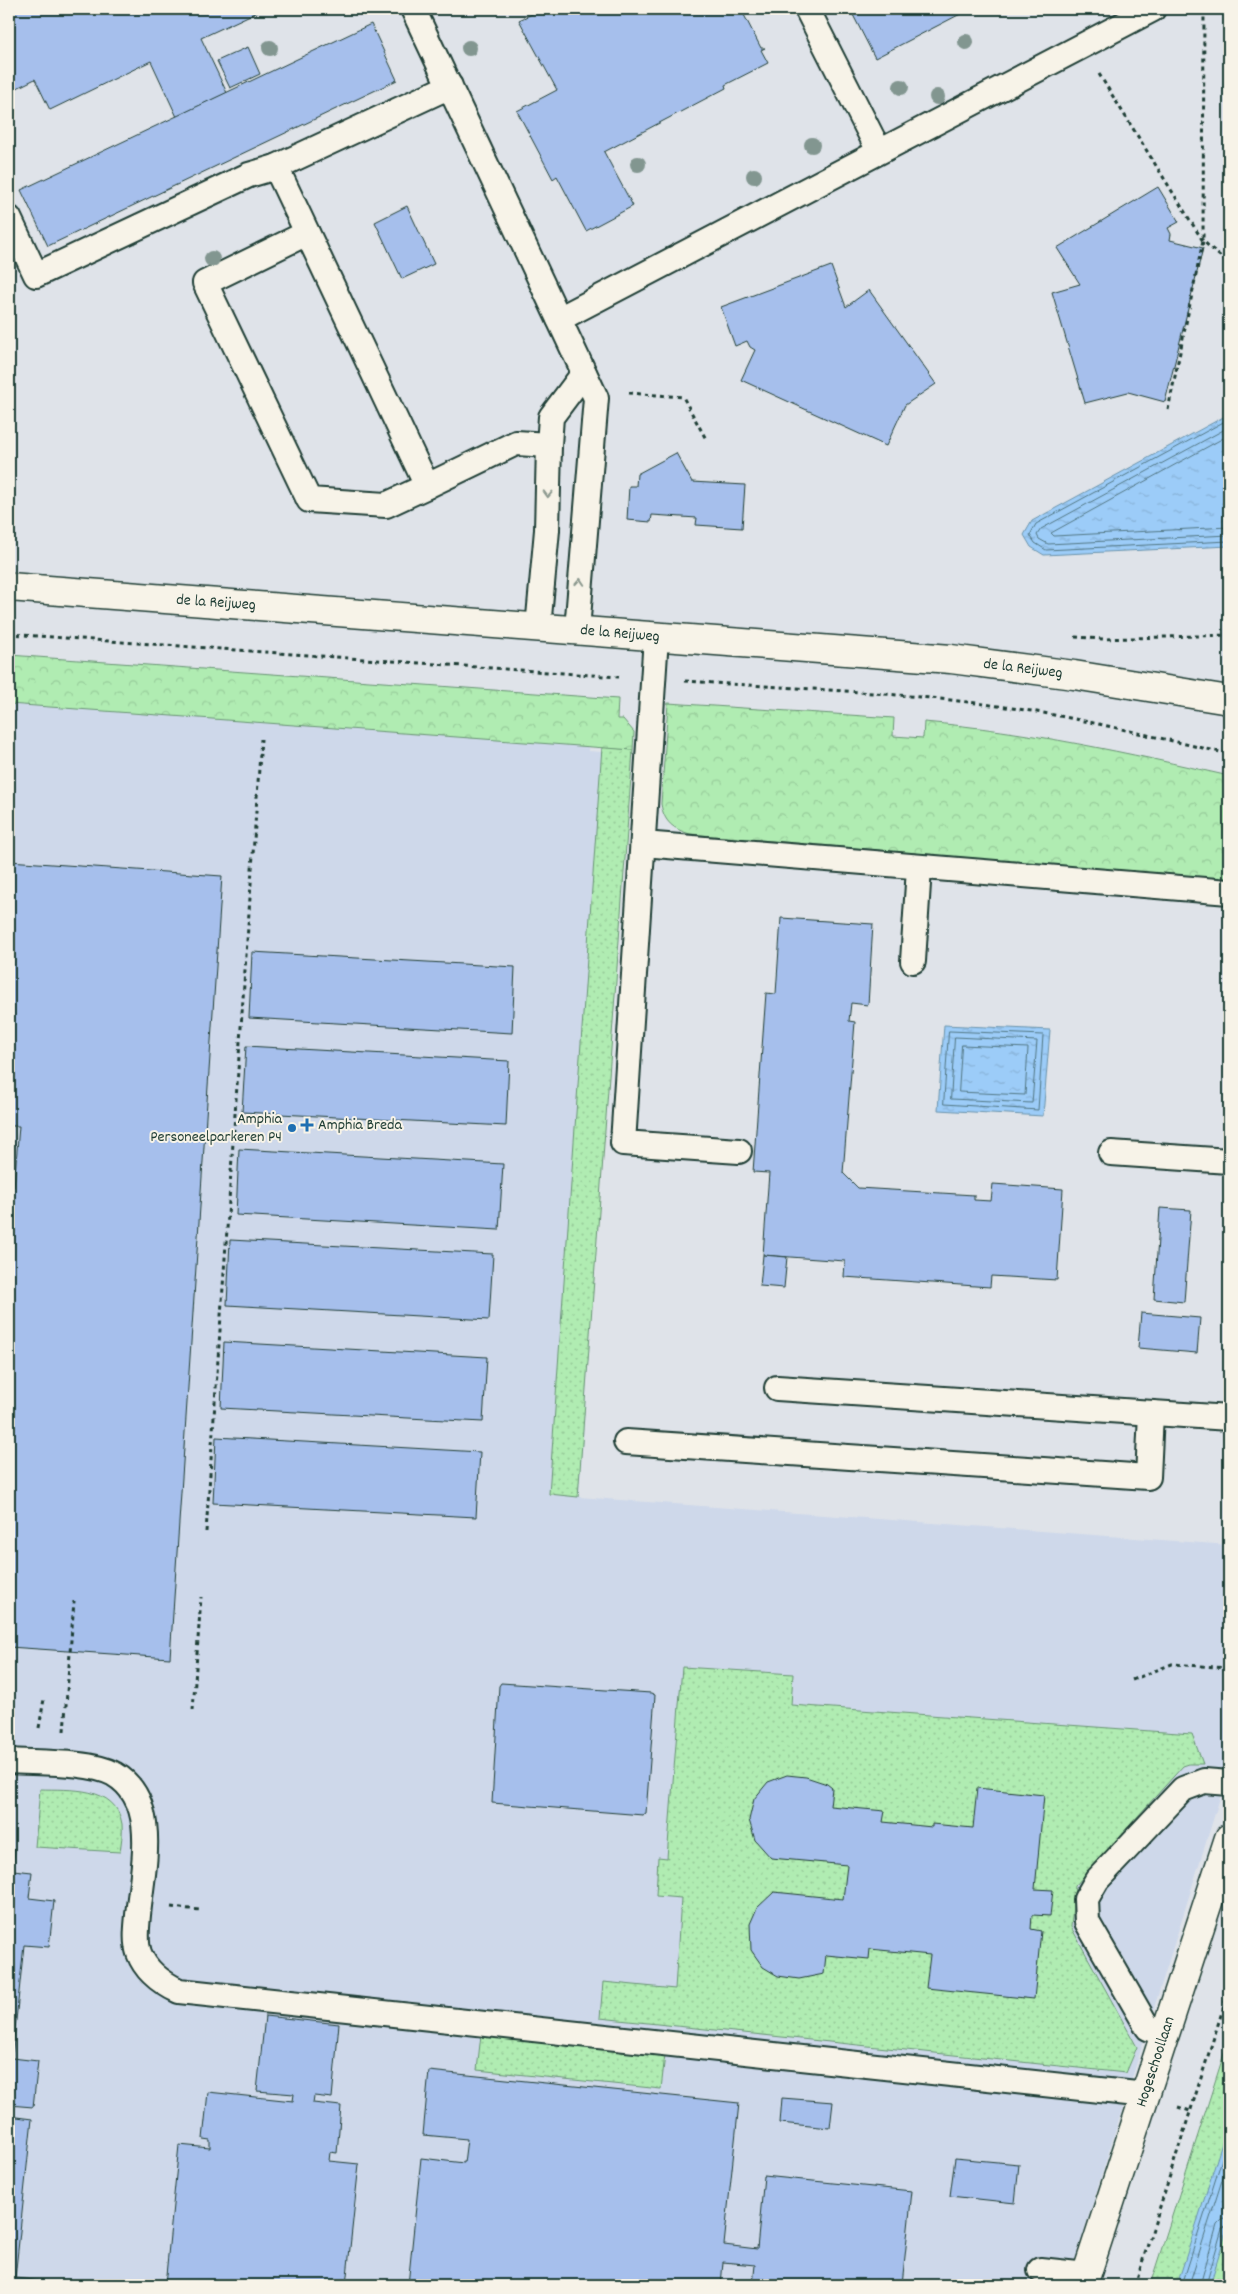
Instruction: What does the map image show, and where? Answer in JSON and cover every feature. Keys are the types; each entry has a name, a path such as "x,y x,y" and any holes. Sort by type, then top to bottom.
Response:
{"street":[{"name":"de la Reijweg","path":"9,587 951,660 1074,675 1229,700"},
{"name":"Hogeschoollaan","path":"1085,2280 1229,1838"}],"lane":[{"path":"413,9 590,387 577,630"},
{"path":"807,9 879,151"},
{"path":"559,319 1153,9"},
{"path":"9,218 36,276 249,175 276,167 450,86"},
{"path":"276,167 427,486"},
{"path":"307,233 205,283 309,500 386,505 516,443 549,445"},
{"path":"538,628 547,530 551,417 590,387"},
{"path":"656,637 624,1143 739,1151"},
{"path":"643,844 1229,892"},
{"path":"913,961 919,868"},
{"path":"1111,1153 1229,1161"},
{"path":"776,1388 1229,1418"},
{"path":"626,1442 1148,1477 1151,1413"},
{"path":"9,1761 95,1767 114,1774 130,1787 142,1806 146,1828 136,1935 139,1952 148,1969 162,1982 179,1991 1146,2095"},
{"path":"1165,2035 1148,2028 1087,1922 1086,1899 1097,1880 1183,1789 1204,1781 1229,1782"},
{"path":"1040,2270 1085,2280"}],"path":[{"path":"1168,410 1203,241 1204,9"},
{"path":"1082,46 1203,241 1229,264"},
{"path":"590,387 683,397 706,439"},
{"path":"206,1532 261,739"},
{"path":"194,1710 201,1597"},
{"path":"65,1719 74,1601"},
{"path":"1132,1680 1172,1664 1229,1668"},
{"path":"40,1717 44,1699"},
{"path":"171,1906 200,1910"},
{"path":"1135,2285 1229,1990"}],"shaded area":[{"name":"Amphia Breda","path":"9,655 592,697 588,751 630,754 579,1497 1229,1545 1229,1769 1067,2285 9,2285"}],"green space":[{"path":"9,655 618,699 617,719 623,719 634,732 633,750 9,704"},
{"path":"668,703 894,718 893,736 923,738 924,722 963,726 1078,744 1229,776 1229,880 690,834 670,824 662,810"},
{"path":"602,747 633,750 578,1497 549,1494"},
{"path":"682,1667 793,1674 791,1705 1192,1734 1203,1764 1183,1766 1075,1886 1071,1927 1137,2047 1126,2073 600,2018 603,1982 675,1989 681,1898 656,1896 658,1857 667,1858"},
{"path":"40,1789 90,1792 111,1802 118,1811 122,1824 120,1852 35,1847"},
{"path":"481,2035 665,2055 661,2089 477,2070"},
{"path":"1229,2038 1229,2285 1150,2285"}],"water":[{"path":"1229,414 1229,546 1044,555 1031,547 1024,535 1032,521"},
{"path":"944,1025 1050,1030 1043,1116 938,1110"},
{"path":"1229,2121 1229,2222 1210,2285 1177,2285"}],"building":[{"path":"9,9 263,9 201,38 227,93 177,117 151,61 50,110 35,79 9,92"},
{"path":"543,9 741,9 761,48 765,48 761,50 768,63 725,85 726,88 604,152 633,206 586,231 557,176 553,179 517,111 557,90 519,20"},
{"path":"850,9 970,9 875,58"},
{"path":"371,24 397,80 48,246 21,190"},
{"path":"248,47 260,74 230,88 217,61"},
{"path":"1158,187 1179,222 1168,228 1171,234 1170,240 1203,248 1165,402 1128,392 1085,403 1052,292 1080,284 1057,248"},
{"path":"407,206 434,264 402,279 375,222"},
{"path":"831,266 846,307 869,290 936,384 905,405 886,446 741,380 755,350 750,347 747,341 735,346 721,307"},
{"path":"676,453 692,482 745,485 742,528 696,525 697,518 652,515 651,522 627,520 629,486 636,486 637,474"},
{"path":"9,861 222,876 170,1658 9,1647 9,1187 14,1187 19,1126 9,1126"},
{"path":"781,918 873,924 868,1005 851,1003 849,1021 855,1022 843,1173 858,1188 974,1195 974,1200 991,1201 993,1184 1063,1189 1057,1280 991,1276 990,1287 844,1277 845,1261 763,1255 769,1173 753,1172 766,993 776,994"},
{"path":"252,952 515,967 512,1033 249,1018"},
{"path":"246,1046 509,1061 506,1126 242,1112"},
{"path":"239,1149 503,1164 499,1230 236,1215"},
{"path":"1160,1208 1191,1210 1184,1302 1154,1299"},
{"path":"230,1240 493,1254 489,1320 227,1305"},
{"path":"763,1255 787,1257 784,1288 760,1286"},
{"path":"1141,1313 1200,1318 1197,1353 1138,1348"},
{"path":"224,1342 487,1357 483,1422 221,1408"},
{"path":"216,1437 480,1452 476,1517 213,1503"},
{"path":"501,1683 651,1693 655,1695 646,1813 643,1815 492,1803 499,1686"},
{"path":"787,1775 806,1777 827,1784 832,1788 830,1806 885,1811 883,1822 932,1827 932,1824 973,1828 977,1788 1044,1795 1035,1889 1053,1890 1050,1916 1032,1915 1031,1929 1041,1931 1034,1999 926,1988 930,1955 870,1949 869,1959 826,1955 824,1974 799,1979 778,1976 763,1967 751,1950 750,1924 757,1908 774,1892 843,1899 847,1865 771,1858 755,1840 749,1820 754,1799 768,1782"},
{"path":"15,1850 13,1870 32,1872 29,1898 54,1901 49,1947 24,1945 12,2058 38,2061 33,2107 9,2105 9,1851"},
{"path":"265,2016 339,2024 332,2098 314,2096 313,2103 341,2106 337,2153 330,2152 329,2161 359,2164 346,2285 165,2285 179,2145 210,2148 210,2140 203,2139 208,2092 293,2101 294,2094 257,2091"},
{"path":"429,2071 739,2103 724,2245 757,2249 764,2176 912,2191 902,2284 865,2280 865,2285 753,2285 755,2265 723,2262 721,2285 408,2285 421,2158 464,2163 467,2139 423,2135"},
{"path":"782,2098 833,2102 830,2128 780,2123"},
{"path":"9,2116 32,2119 15,2278 82,2285 9,2285"},
{"path":"955,2158 1019,2164 1015,2203 950,2196"}],"place":[{"name":"Amphia Breda","path":"307,1125"},
{"name":"Amphia Personeelparkeren P4","path":"292,1128"}]}
